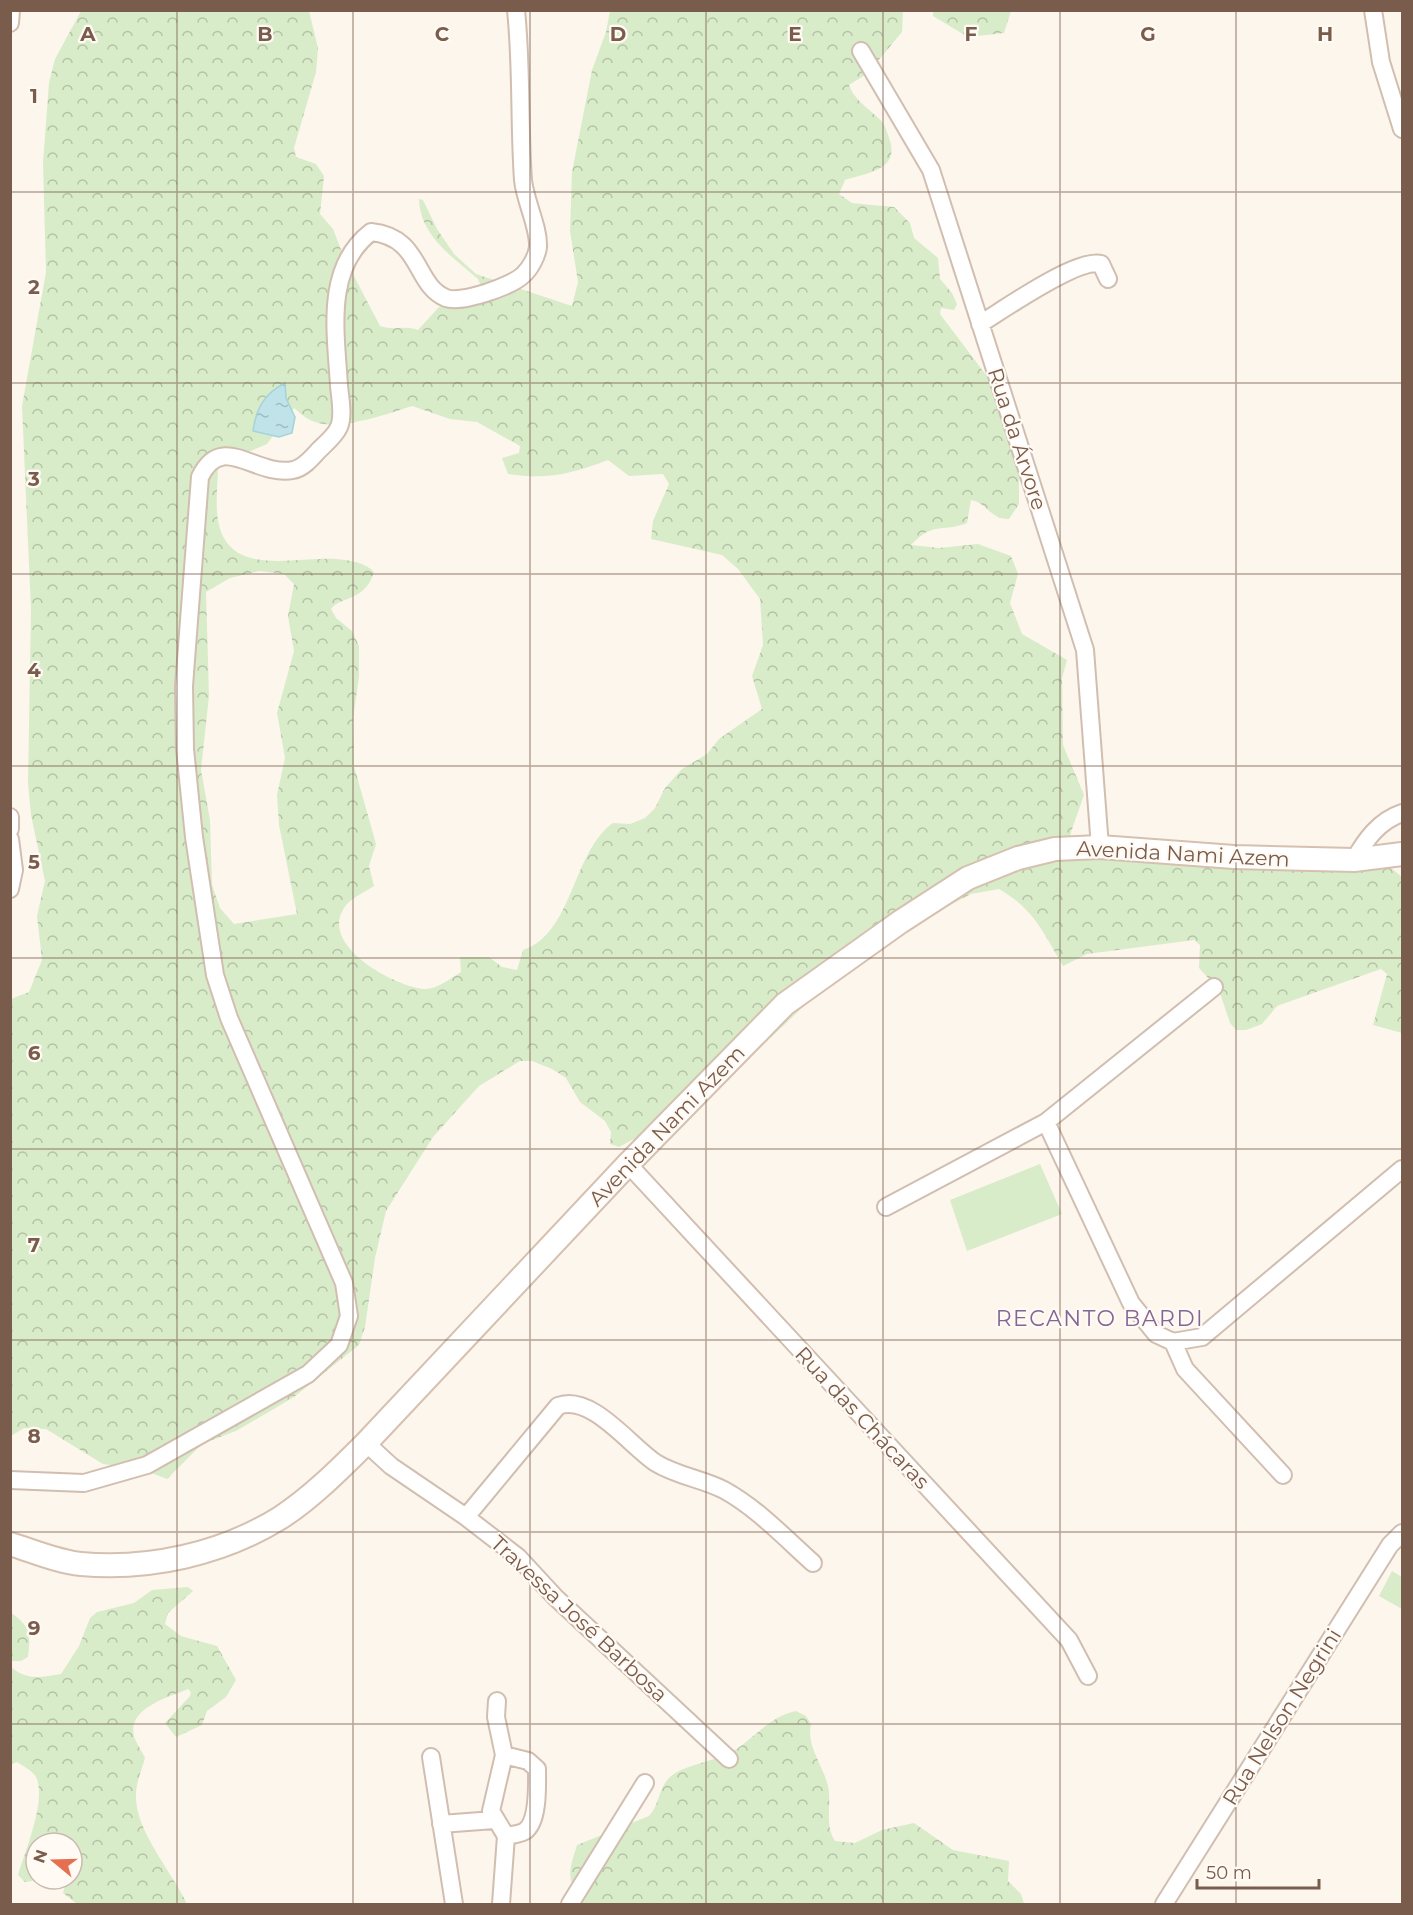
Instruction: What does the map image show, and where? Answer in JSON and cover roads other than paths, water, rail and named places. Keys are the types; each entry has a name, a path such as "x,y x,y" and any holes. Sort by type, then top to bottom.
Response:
{"street":[{"path":"10,23 11,10"},
{"path":"10,1480 84,1482 147,1465 308,1374 339,1345 349,1316 344,1283 229,1018 215,975 194,837 185,749 184,686 200,477 207,462 217,456 228,456 271,470 293,470 307,463 333,436 341,417 335,320 342,268 356,243 371,232 387,233 402,243 436,291 446,298 458,300 489,291 522,276 532,264 538,247 523,182 520,48 516,10"},
{"path":"1373,10 1382,62 1402,129"},
{"name":"Rua da Árvore","path":"861,51 931,170 1085,650 1100,847"},
{"path":"980,324 1065,273 1090,262 1101,264 1108,279"},
{"path":"1354,860 1366,837 1392,817 1402,813"},
{"path":"10,817 10,829"},
{"path":"10,839 14,870 10,889"},
{"name":"Avenida Nami Azem","path":"10,1544 80,1564 141,1564 210,1551 280,1518 338,1471 366,1443 628,1164 785,1004 900,922 968,878 1018,858 1055,849 1100,847 1234,857 1354,860 1402,854"},
{"path":"886,1207 1046,1122 1214,987"},
{"path":"1046,1122 1131,1303 1156,1334 1173,1342 1202,1337 1402,1169"},
{"name":"Rua das Chácaras","path":"628,1164 1069,1640 1088,1676"},
{"path":"1173,1342 1185,1369 1283,1475"},
{"path":"466,1517 558,1406 566,1402 594,1411 654,1462 669,1470 723,1489 744,1503 813,1563"},
{"name":"Travessa José Barbosa","path":"366,1443 391,1466 466,1517 518,1557 555,1597 729,1759"},
{"name":"Rua Nelson Negrini","path":"1164,1905 1390,1545 1402,1533"},
{"path":"497,1701 496,1717 504,1755 491,1811 494,1820 506,1836 501,1905"},
{"path":"504,1755 528,1761 537,1769 537,1800 531,1823 523,1832 506,1836"},
{"path":"431,1757 454,1905"},
{"path":"570,1905 645,1783"},
{"path":"441,1824 494,1820"}],"water":[{"path":"285,383 286,398 295,417 292,433 279,437 253,431 256,415 263,402 272,391"}],"district":[{"name":"RECANTO BARDI","path":"1100,1318"}]}
